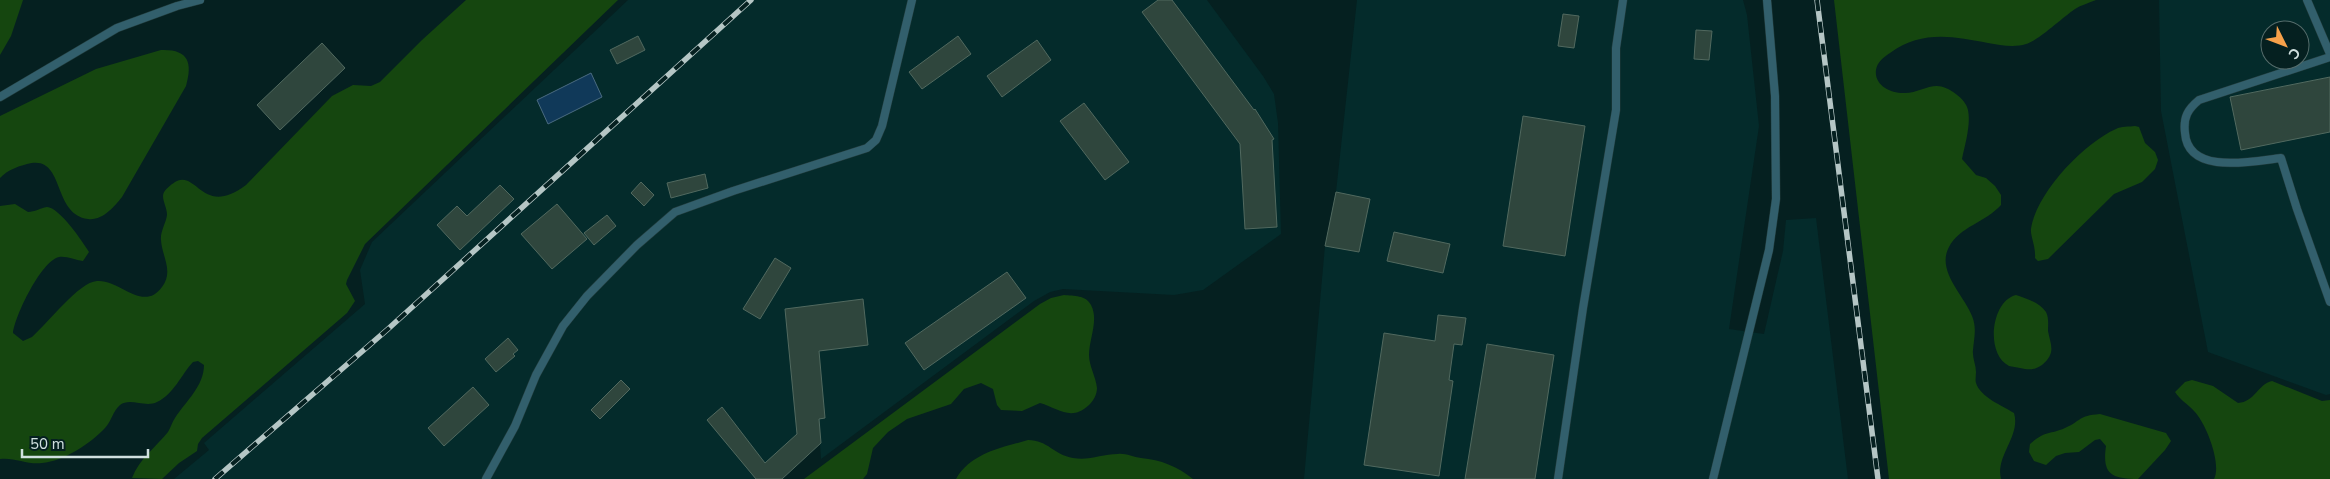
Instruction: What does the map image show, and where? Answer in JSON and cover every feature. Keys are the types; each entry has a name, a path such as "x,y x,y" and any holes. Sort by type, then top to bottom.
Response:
{"lane":[{"path":"0,97 117,28 177,6 200,0"},
{"path":"486,479 515,426 536,376 563,326 587,296 637,245 675,212 733,191 867,148 876,140 882,126 912,0"},
{"path":"1558,479 1583,308 1616,110 1616,48 1623,0"},
{"path":"1712,479 1769,250 1776,199 1775,96 1766,0"},
{"path":"2306,0 2330,56 2199,100 2190,108 2185,118 2184,127 2185,138 2189,146 2199,157 2213,162 2226,163 2281,158 2330,302"}],"shaded area":[{"path":"628,0 1207,0 1274,94 1278,123 1281,234 1203,290 1174,295 1063,289 1050,292 1034,301 821,459 820,444 782,479 174,479 209,450 204,443 365,304 360,270 372,242"},
{"path":"1357,0 1743,0 1747,15 1759,126 1729,329 1764,334 1783,251 1786,220 1816,218 1848,479 1304,479 1325,246 1336,192"},
{"path":"2159,0 2330,0 2330,394 2326,395 2208,352 2161,111"}],"green space":[{"path":"0,0 23,0 11,36 0,55"},
{"path":"466,0 618,0 365,244 347,280 346,284 355,301 347,313 202,438 198,444 197,451 179,463 162,479 132,478 143,459 168,432 174,420 198,387 204,365 198,361 193,362 163,399 152,404 128,402 120,405 107,426 99,434 84,446 68,455 50,462 37,463 0,459 0,206 15,204 28,212 47,207 52,209 64,219 89,252 83,261 59,257 44,268 30,290 15,325 13,333 23,341 32,337 73,295 90,283 97,281 106,282 139,296 147,297 155,294 162,287 167,275 161,237 167,215 163,196 168,188 175,182 183,180 210,195 219,197 231,194 246,185 332,96 353,85 371,86 380,82"},
{"path":"1834,0 2096,0 2075,9 2044,34 2026,44 2007,46 1962,38 1925,38 1913,41 1890,53 1879,62 1876,70 1880,84 1893,92 1907,93 1937,86 1946,88 1964,102 1968,110 1969,122 1962,159 1976,175 1986,178 1995,186 2001,195 2001,205 1995,211 1966,229 1953,240 1946,256 1946,265 1948,274 1974,320 1973,353 1978,388 1987,397 2014,413 2014,430 2001,462 2001,479 1889,479"},
{"path":"161,50 177,52 186,59 189,70 186,86 122,197 107,213 93,219 76,215 68,207 54,175 48,167 39,163 27,164 16,168 0,178 0,116 96,69"},
{"path":"2139,127 2145,143 2155,152 2158,160 2155,169 2142,182 2114,194 2048,259 2038,261 2035,258 2031,229 2042,200 2052,185 2076,157 2090,145 2118,128"},
{"path":"1064,295 1086,299 1091,305 1094,317 1089,355 1097,391 1092,402 1082,410 1076,413 1064,412 1040,403 1022,411 1001,410 997,405 993,389 981,383 964,389 951,404 907,419 888,432 873,448 867,474 863,479 804,479 1040,304 1051,298"},
{"path":"2016,295 2040,306 2048,317 2051,353 2042,365 2034,369 2009,366 2001,360 1996,351 1994,328 1996,317 2008,299"},
{"path":"2192,380 2213,386 2238,403 2249,400 2263,386 2272,381 2322,401 2330,400 2330,479 2214,479 2216,464 2208,434 2199,417 2175,392 2185,382"},
{"path":"2100,414 2166,433 2171,441 2138,479 2121,478 2110,473 2106,463 2106,446 2100,439 2095,440 2079,452 2056,456 2046,465 2034,461 2029,452 2030,444 2035,440 2065,428 2084,417"},
{"path":"1028,440 1041,442 1061,454 1073,458 1085,459 1121,454 1155,460 1175,467 1193,479 956,479 962,470 978,457"}],"water":[{"path":"591,73 602,97 548,124 537,100"}],"building":[{"path":"1158,0 1172,0 1255,109 1274,139 1272,140 1277,227 1245,229 1240,144 1142,12"},
{"path":"1563,14 1579,16 1574,48 1558,46"},
{"path":"1696,30 1712,31 1709,60 1694,59"},
{"path":"638,36 645,50 617,64 610,50"},
{"path":"958,36 971,54 922,89 909,72"},
{"path":"1037,40 1051,60 1002,97 987,76"},
{"path":"322,43 345,68 280,130 257,105"},
{"path":"2330,77 2330,132 2241,150 2230,97"},
{"path":"1084,103 1129,162 1105,180 1060,121"},
{"path":"1523,116 1585,126 1565,256 1503,246"},
{"path":"705,174 708,188 671,198 667,183"},
{"path":"641,182 654,195 644,206 631,193"},
{"path":"500,185 514,199 460,250 437,225 457,206 467,216"},
{"path":"1336,192 1370,199 1359,252 1325,246"},
{"path":"557,204 587,239 552,269 521,234"},
{"path":"607,215 616,226 594,245 584,233"},
{"path":"1394,232 1450,244 1443,273 1387,261"},
{"path":"775,258 791,268 760,319 743,309"},
{"path":"1007,272 1026,298 924,370 905,343"},
{"path":"863,299 868,345 819,351 825,418 819,419 821,443 782,479 756,479 707,420 722,407 765,463 797,434 785,309"},
{"path":"1438,315 1466,318 1462,345 1454,344 1449,380 1453,381 1439,476 1364,465 1384,333 1435,341"},
{"path":"508,338 518,350 513,354 515,356 496,372 485,359"},
{"path":"1487,344 1554,355 1535,479 1465,479"},
{"path":"621,380 630,389 600,419 591,410"},
{"path":"473,387 489,405 444,446 428,428"}],"railway":[{"path":"215,479 388,329 751,0"},
{"path":"1817,0 1878,479"}]}
